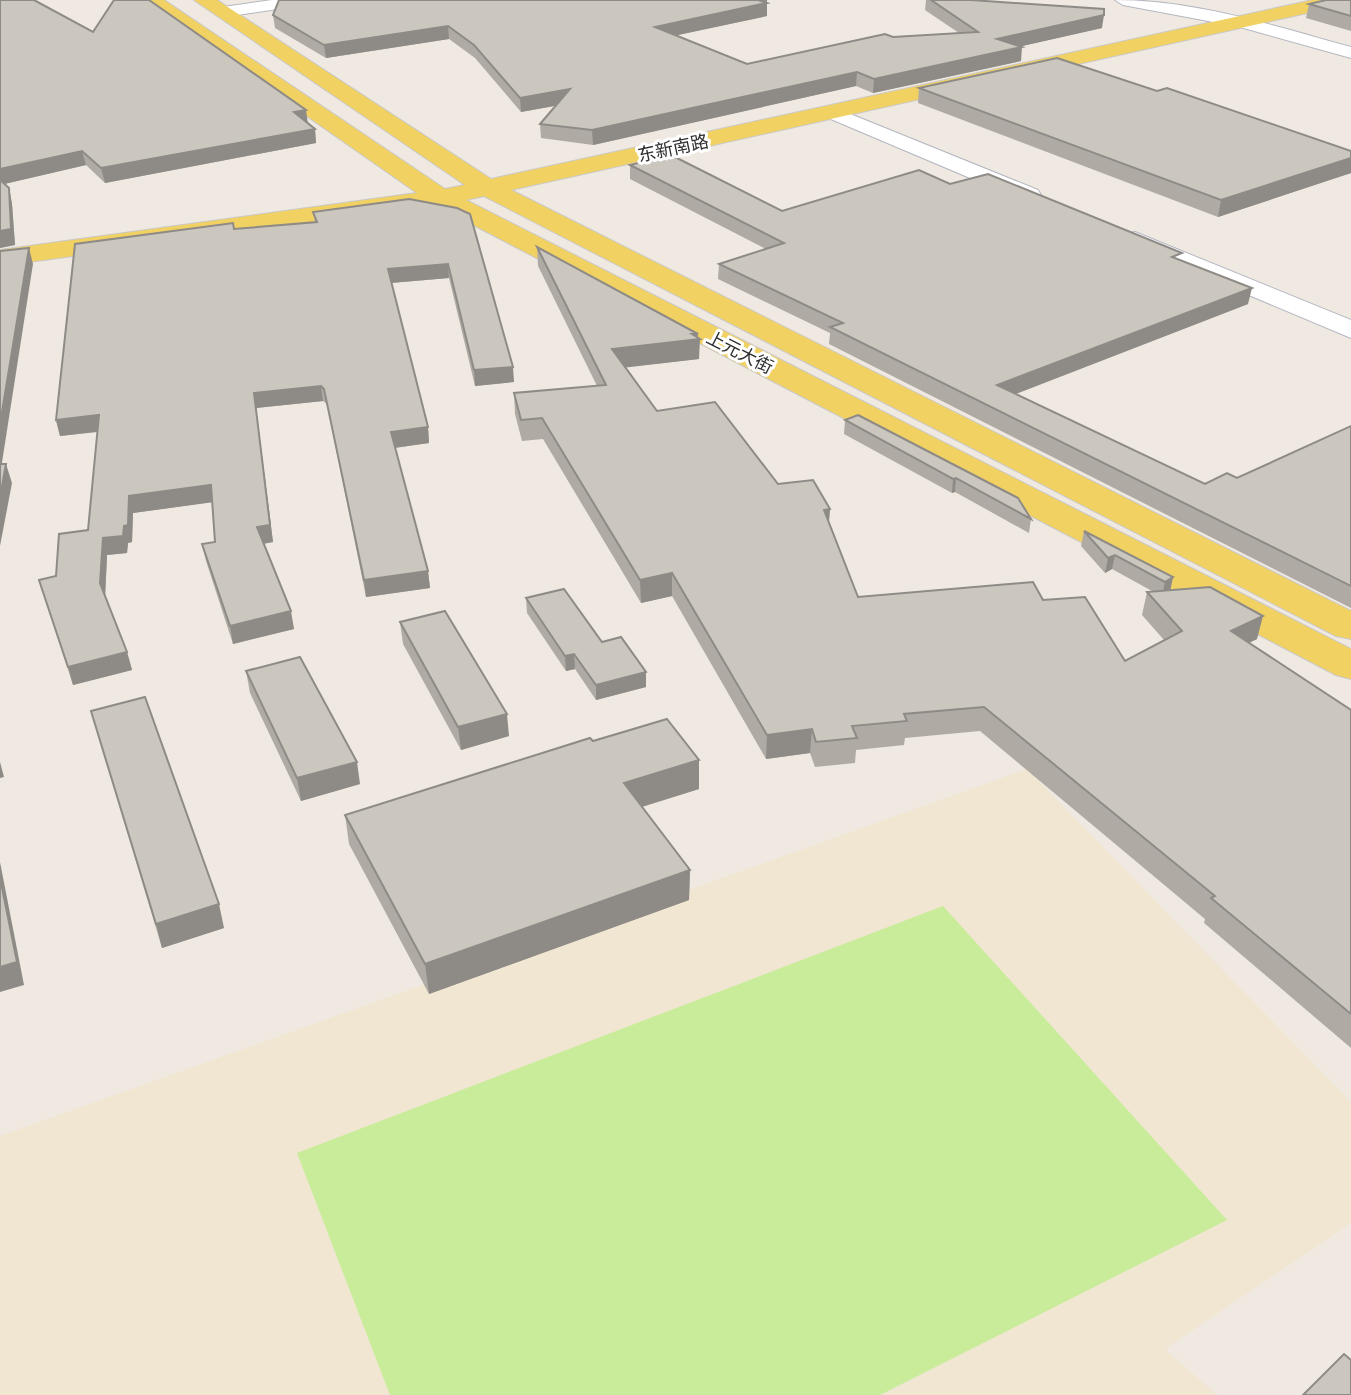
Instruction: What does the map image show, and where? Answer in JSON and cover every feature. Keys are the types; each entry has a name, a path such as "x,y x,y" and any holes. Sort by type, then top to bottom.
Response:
{"main road":[{"name":"上元大街","path":"151,0 432,193 1351,666"},
{"name":"东新南路","path":"0,258 432,193 1298,0"},
{"name":"东新南路","path":"479,183 833,113 1339,0"},
{"name":"上元大街","path":"214,6 479,183 1351,627"}],"street":[{"path":"214,6 306,0"},
{"path":"1123,0 1242,22 1351,53"},
{"path":"833,113 1051,204"},
{"path":"1109,228 1351,330"}],"shaded area":[{"path":"1027,769 1351,1102 1351,1223 1165,1349 1217,1395 0,1395 0,1136"}],"green space":[{"path":"943,906 1227,1220 880,1395 390,1395 297,1153"}],"building":[{"path":"0,0 34,0 93,32 114,0 149,0 306,110 294,112 315,129 101,168 82,151 0,169"},
{"path":"279,0 758,0 767,3 655,27 747,64 885,34 893,37 978,32 931,0 1104,9 1104,15 997,39 1022,47 874,79 857,72 592,130 540,124 570,89 520,98 474,45 448,26 324,45 273,15"},
{"path":"1351,0 1351,16 1309,4"},
{"path":"1057,58 1157,91 1167,88 1351,151 1351,158 1221,200 919,88"},
{"path":"671,155 782,211 919,170 950,184 988,174 1182,253 1172,257 1252,288 997,385 1205,484 1227,473 1237,478 1351,426 1351,586 830,327 843,323 719,264 784,243 630,165"},
{"path":"0,180 9,188 11,229 0,231"},
{"path":"409,199 457,208 470,214 513,367 474,370 448,264 388,269 428,427 391,432 428,571 364,580 324,389 321,386 254,393 270,525 257,527 291,611 230,626 202,544 215,542 211,485 129,496 128,525 124,526 123,536 103,538 100,583 127,652 68,667 39,580 56,576 59,534 88,530 99,415 56,420 75,244 233,223 234,229 317,222 313,212"},
{"path":"537,247 698,334 692,334 700,339 612,349 657,411 715,402 778,484 813,480 830,509 824,510 858,597 1033,582 1043,600 1085,597 1125,661 1182,631 1147,592 1210,587 1263,616 1231,631 1351,710 1351,1014 1211,898 1215,896 984,707 904,714 907,721 852,726 857,738 816,742 812,729 767,735 672,573 640,580 542,418 521,420 514,393 606,385"},
{"path":"29,248 0,424 0,251"},
{"path":"858,415 1018,498 1031,519 845,420"},
{"path":"0,464 6,464 0,497"},
{"path":"1084,531 1173,577 1165,582 1115,555 1108,558"},
{"path":"564,589 602,642 621,637 646,672 596,685 574,654 565,656 526,598"},
{"path":"445,611 507,714 458,727 400,622"},
{"path":"300,657 357,762 297,778 246,671"},
{"path":"145,697 219,904 156,924 91,711"},
{"path":"667,719 699,760 624,783 690,870 425,964 345,815 590,738 593,741"},
{"path":"0,878 17,962 0,967"},
{"path":"1344,1354 1351,1360 1351,1395 1303,1395"}]}
